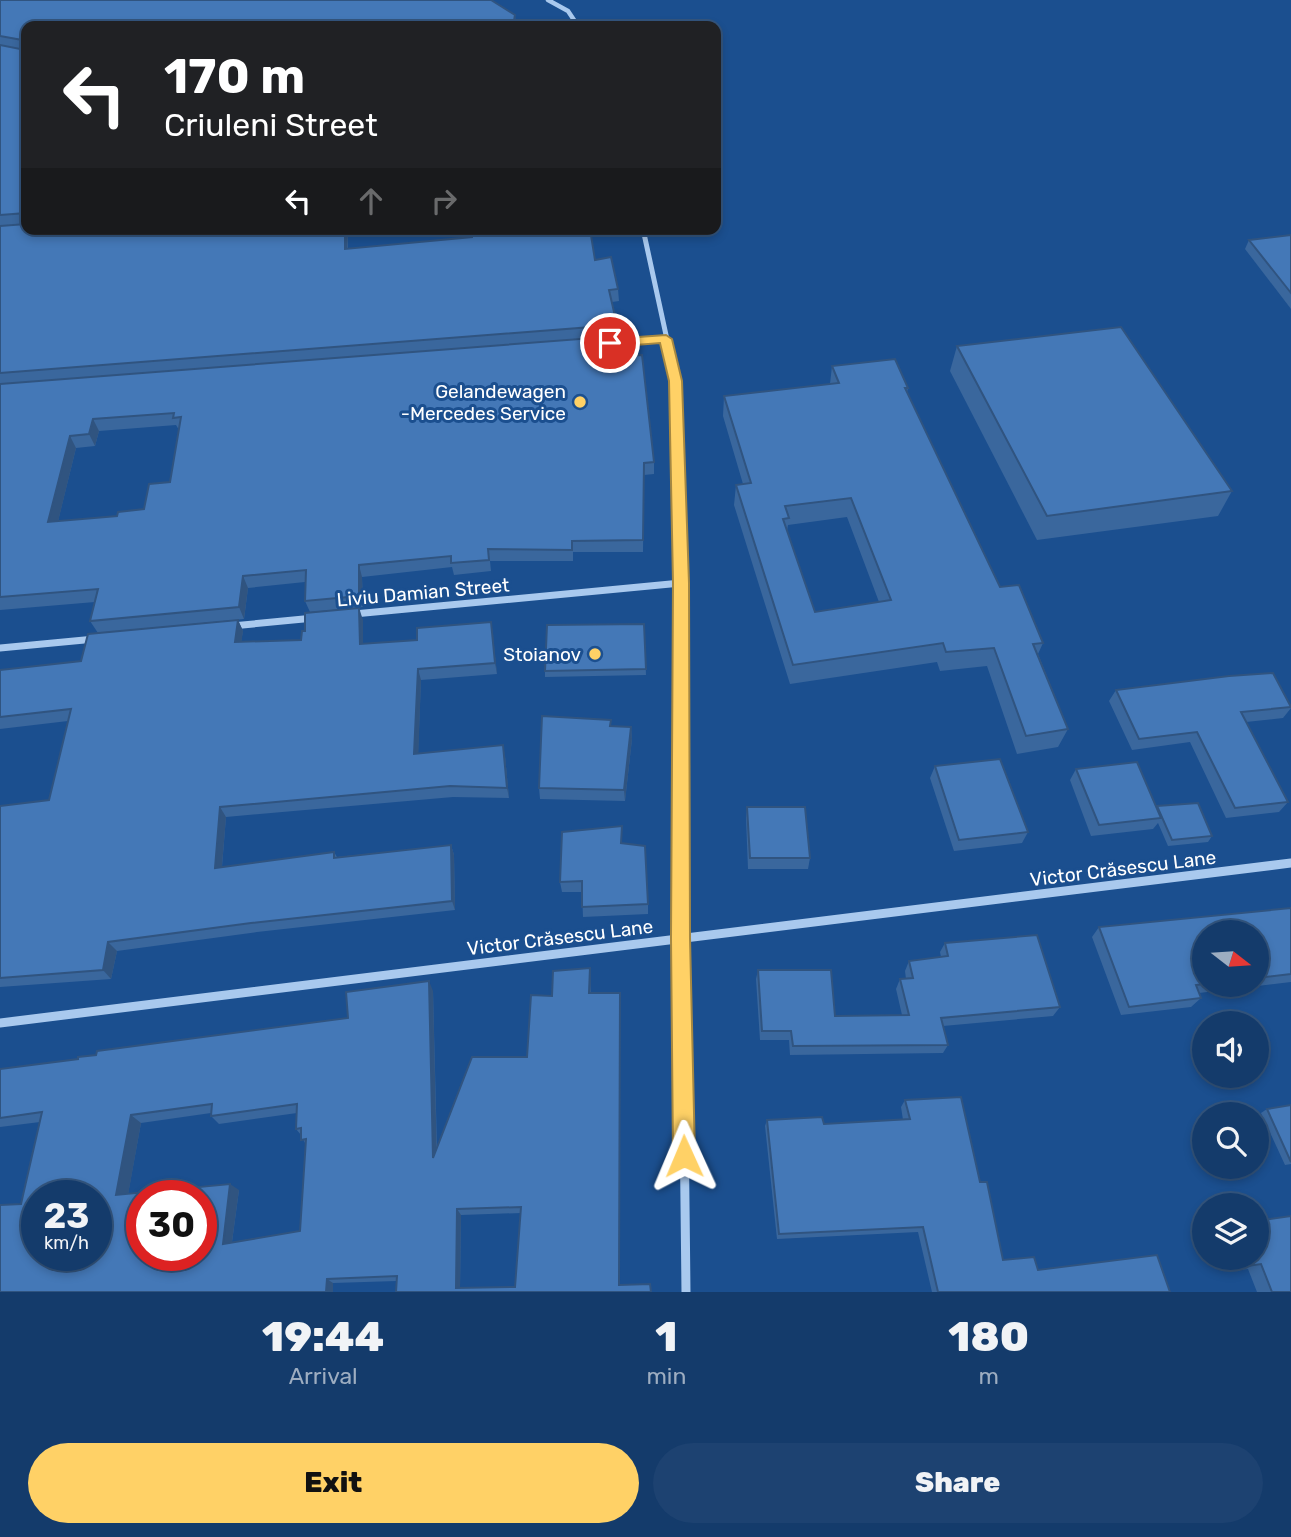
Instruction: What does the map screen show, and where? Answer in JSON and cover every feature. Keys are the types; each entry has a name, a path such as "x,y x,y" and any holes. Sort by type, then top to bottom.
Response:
{"street":[{"path":"548,0 568,11 575,21"},
{"path":"644,235 676,381 681,583 681,938 686,1292"},
{"path":"596,344 666,339"},
{"name":"Liviu Damian Street","path":"347,615 681,583"},
{"name":"Liviu Damian Street","path":"222,627 320,618"},
{"path":"0,648 111,638"},
{"name":"Victor Crăsescu Lane","path":"0,1023 1291,863"}],"building":[{"path":"0,0 491,0 515,15 514,21 21,21 21,40 0,36"},
{"path":"0,45 20,49 21,213 0,215"},
{"path":"21,224 21,235 345,235 345,249 472,235 591,235 595,260 611,257 618,289 609,290 617,325 0,373 0,226"},
{"path":"1291,235 1291,293 1249,240"},
{"path":"1121,327 1232,491 1047,516 957,346"},
{"path":"619,336 623,356 642,355 654,462 644,463 643,540 572,541 572,550 488,549 489,560 451,563 451,556 359,565 359,596 305,601 306,570 243,576 239,607 90,621 98,589 0,597 0,384","holes":["174,413 173,418 181,417 170,482 149,484 144,509 118,512 117,516 48,522 70,436 89,434 93,419"]},
{"path":"895,359 908,388 905,388 1000,587 1019,585 1043,643 1033,644 1068,729 1026,736 994,648 946,652 943,643 793,665 736,485 751,483 724,396 839,383 832,366","holes":["851,498 891,600 815,612 783,519 789,518 785,506"]},
{"path":"359,608 360,644 417,640 417,628 491,622 495,663 418,669 414,754 503,745 507,788 450,786 220,807 215,868 334,852 334,858 451,845 452,901 108,942 103,970 0,978 0,806 49,800 71,709 0,717 0,670 81,661 88,634 238,620 235,642 301,640 302,631 305,631 305,613"},
{"path":"644,624 646,669 545,671 547,625"},
{"path":"1273,673 1291,707 1241,712 1288,802 1235,808 1197,732 1139,739 1116,690 1229,676"},
{"path":"542,716 611,720 610,726 631,727 624,790 539,788"},
{"path":"1000,759 1028,832 959,840 935,766"},
{"path":"1137,762 1161,818 1099,825 1076,769"},
{"path":"1198,803 1212,836 1172,840 1157,806"},
{"path":"747,807 805,807 810,858 750,858"},
{"path":"622,826 621,843 645,846 648,904 582,907 582,881 560,882 562,832"},
{"path":"1291,908 1291,974 1269,977 1269,920 1192,920 1192,998 1201,998 1129,1007 1099,927"},
{"path":"1037,935 1060,1007 941,1018 948,1045 793,1046 791,1031 762,1031 758,970 831,970 835,1016 909,1015 900,979 913,978 909,961 948,956 945,943"},
{"path":"590,968 589,993 620,993 619,1285 650,1284 651,1292 396,1292 397,1276 327,1279 326,1292 0,1292 0,1205 21,1204 21,1271 112,1271 112,1180 26,1180 42,1112 0,1118 0,1069 78,1059 96,1055 97,1051 348,1018 346,992 429,981 433,1158 472,1057 527,1057 531,995 552,996 553,971","holes":["521,1207 515,1287 456,1288 457,1209"]},
{"path":"961,1097 980,1182 987,1182 1003,1260 1034,1257 1038,1270 1157,1255 1170,1292 938,1292 923,1227 779,1234 767,1120 822,1117 824,1124 910,1119 905,1100"},
{"path":"1291,1105 1291,1162 1269,1113 1269,1109"},
{"path":"1291,1216 1291,1292 1272,1292 1263,1270 1269,1270 1269,1219"}],"place":[{"name":"Gelandewagen -Mercedes Service","path":"580,402"},
{"name":"Stoianov","path":"595,654"}],"route":[{"path":"610,343 666,339 676,381 681,583 684,1156"}]}
